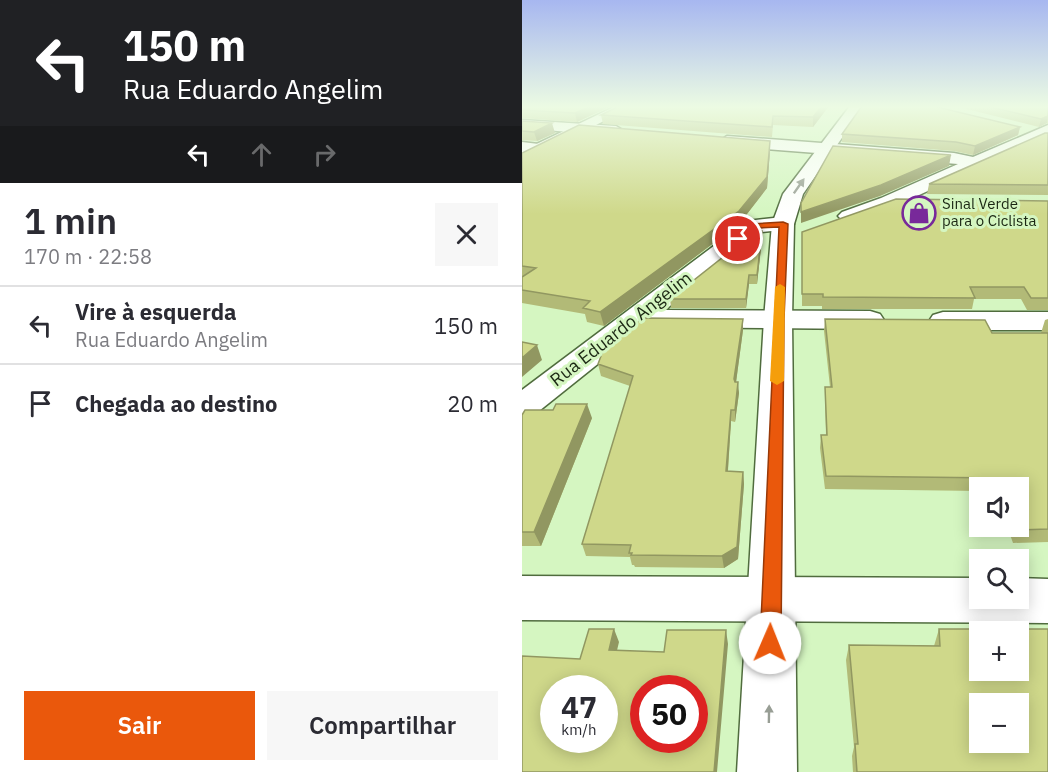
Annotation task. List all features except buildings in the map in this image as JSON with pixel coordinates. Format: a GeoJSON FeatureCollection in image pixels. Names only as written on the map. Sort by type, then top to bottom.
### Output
{"type":"FeatureCollection","features":[{"type":"Feature","properties":{"kind":"street"},"geometry":{"type":"LineString","coordinates":[[522,158],[555,142]]}},
{"type":"Feature","properties":{"kind":"street"},"geometry":{"type":"LineString","coordinates":[[744,142],[954,158],[976,163]]}},
{"type":"Feature","properties":{"kind":"street"},"geometry":{"type":"LineString","coordinates":[[767,772],[778,319],[793,194],[831,142]]}},
{"type":"Feature","properties":{"kind":"street"},"geometry":{"type":"LineString","coordinates":[[835,221],[888,202],[1024,142]]}},
{"type":"Feature","properties":{"kind":"street"},"geometry":{"type":"LineString","coordinates":[[522,147],[541,149]]}},
{"type":"Feature","properties":{"kind":"street"},"geometry":{"type":"LineString","coordinates":[[888,202],[934,203]]}},
{"type":"Feature","properties":{"kind":"street","name":"Rua Eduardo Angelim"},"geometry":{"type":"LineString","coordinates":[[522,407],[755,226],[790,232]]}},
{"type":"Feature","properties":{"kind":"street"},"geometry":{"type":"LineString","coordinates":[[635,318],[1048,321]]}},
{"type":"Feature","properties":{"kind":"street"},"geometry":{"type":"LineString","coordinates":[[522,598],[1048,601]]}},
{"type":"Feature","properties":{"kind":"slow traffic"},"geometry":{"type":"LineString","coordinates":[[777,381],[780,287]]}},
{"type":"Feature","properties":{"kind":"place","name":"Sinal Verde para o Ciclista"},"geometry":{"type":"Point","coordinates":[919,213]}},
{"type":"Feature","properties":{"kind":"route"},"geometry":{"type":"LineString","coordinates":[[738,239],[755,226],[783,224],[778,319],[770,643]]}}]}
